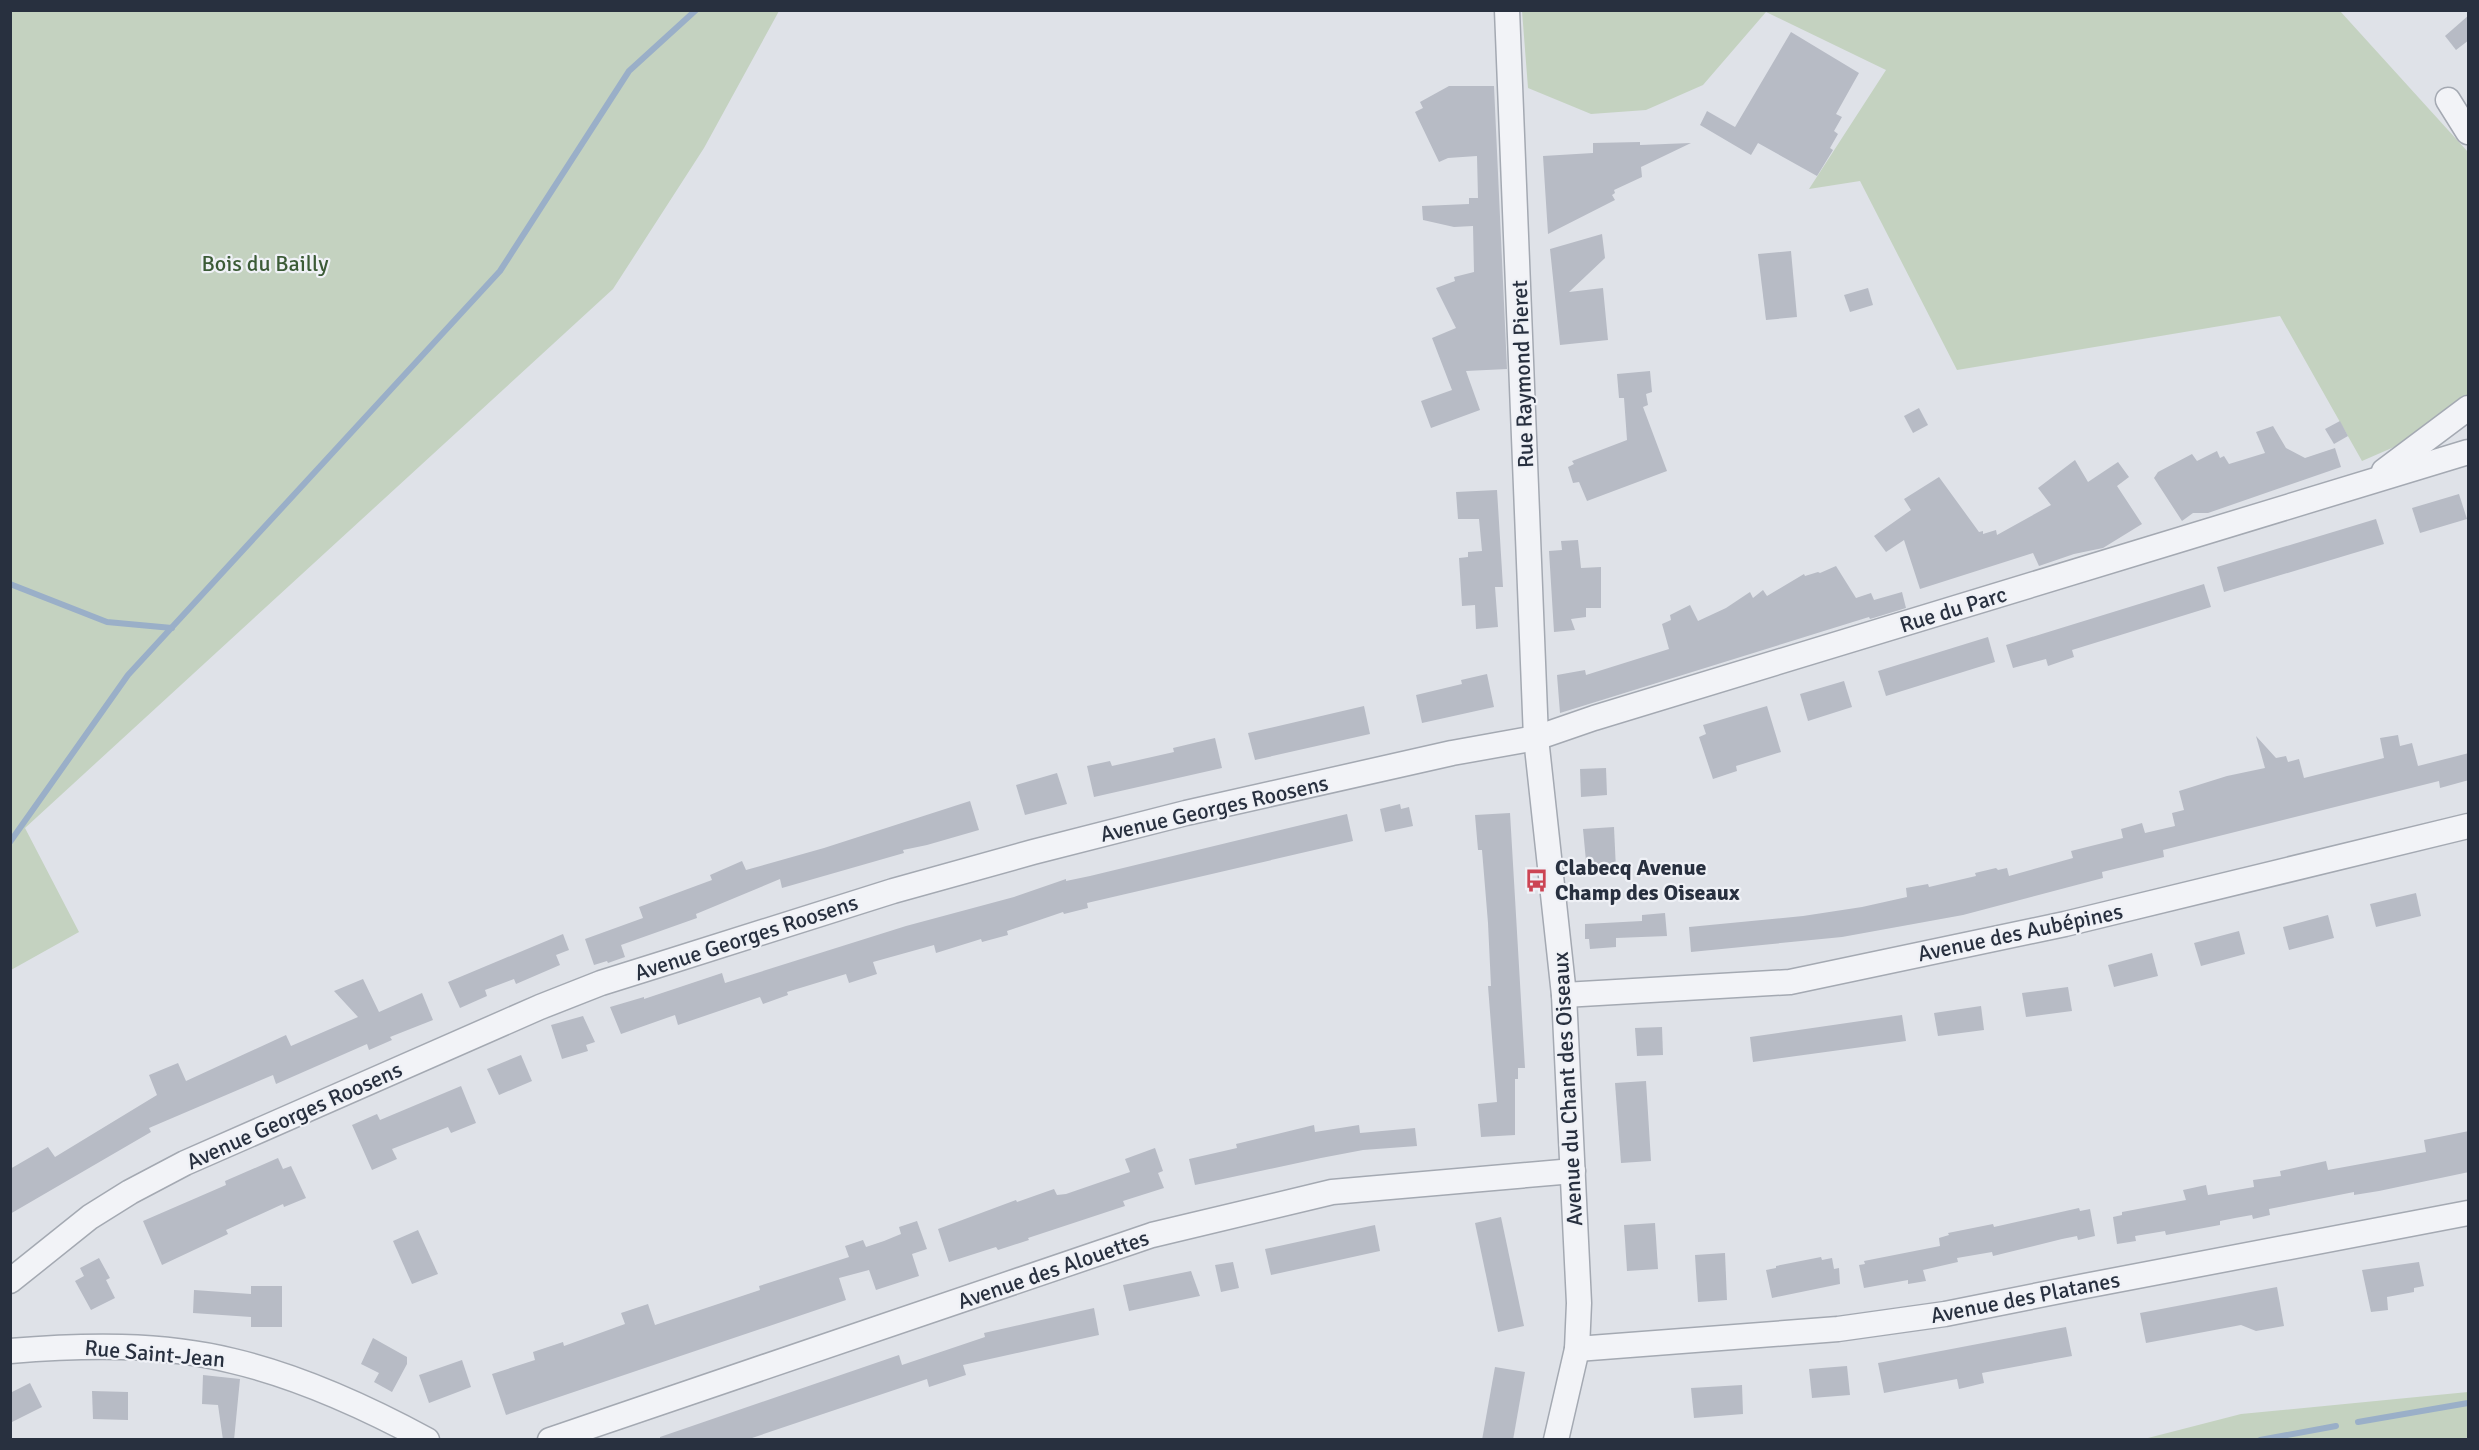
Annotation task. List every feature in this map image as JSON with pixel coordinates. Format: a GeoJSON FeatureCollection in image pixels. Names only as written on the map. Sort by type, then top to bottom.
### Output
{"type":"FeatureCollection","features":[{"type":"Feature","properties":{"kind":"street","name":"Rue Raymond Pieret"},"geometry":{"type":"LineString","coordinates":[[1506,10],[1536,738]]}},
{"type":"Feature","properties":{"kind":"street"},"geometry":{"type":"LineString","coordinates":[[2448,100],[2469,132]]}},
{"type":"Feature","properties":{"kind":"street","name":"Rue du Parc"},"geometry":{"type":"LineString","coordinates":[[2370,481],[2469,408]]}},
{"type":"Feature","properties":{"kind":"street","name":"Rue du Parc"},"geometry":{"type":"LineString","coordinates":[[1536,738],[1594,718],[2469,452]]}},
{"type":"Feature","properties":{"kind":"street","name":"Avenue du Chant des Oiseaux"},"geometry":{"type":"LineString","coordinates":[[1536,738],[1564,995],[1579,1303],[1577,1349],[1556,1440]]}},
{"type":"Feature","properties":{"kind":"street","name":"Avenue Georges Roosens"},"geometry":{"type":"LineString","coordinates":[[10,1281],[90,1217],[130,1192],[185,1163],[540,1007],[601,983],[893,891],[1033,852],[1186,813],[1428,758],[1536,738]]}},
{"type":"Feature","properties":{"kind":"street","name":"Avenue des Aubépines"},"geometry":{"type":"LineString","coordinates":[[1564,995],[1790,982],[2065,924],[2469,826]]}},
{"type":"Feature","properties":{"kind":"street","name":"Avenue des Alouettes"},"geometry":{"type":"LineString","coordinates":[[550,1440],[1152,1235],[1332,1192],[1573,1172]]}},
{"type":"Feature","properties":{"kind":"street","name":"Avenue des Platanes"},"geometry":{"type":"LineString","coordinates":[[1577,1349],[1838,1329],[1945,1314],[2469,1213]]}},
{"type":"Feature","properties":{"kind":"street","name":"Rue Saint-Jean"},"geometry":{"type":"LineString","coordinates":[[10,1351],[73,1346],[180,1352],[232,1360],[289,1377],[383,1416],[427,1440]]}},
{"type":"Feature","properties":{"kind":"green space","name":"Bois du Bailly"},"geometry":{"type":"Polygon","coordinates":[[[11,10],[779,11],[704,148],[613,289],[25,828],[79,932],[11,970],[11,10]]]}},
{"type":"Feature","properties":{"kind":"green space"},"geometry":{"type":"Polygon","coordinates":[[[1522,11],[2340,11],[2468,152],[2468,396],[2417,437],[2362,461],[2280,316],[1957,370],[1860,181],[1809,189],[1886,70],[1766,12],[1703,85],[1646,110],[1591,114],[1528,88],[1522,11]]]}},
{"type":"Feature","properties":{"kind":"green space"},"geometry":{"type":"Polygon","coordinates":[[[2468,1392],[2468,1439],[2144,1439],[2241,1414],[2468,1392]]]}},
{"type":"Feature","properties":{"kind":"building"},"geometry":{"type":"Polygon","coordinates":[[[2469,15],[2469,40],[2456,50],[2445,36],[2469,15]]]}},
{"type":"Feature","properties":{"kind":"building"},"geometry":{"type":"Polygon","coordinates":[[[1791,32],[1859,73],[1836,114],[1842,117],[1834,131],[1838,134],[1830,148],[1833,150],[1817,176],[1758,143],[1751,155],[1700,125],[1707,111],[1735,127],[1791,32]]]}},
{"type":"Feature","properties":{"kind":"building"},"geometry":{"type":"Polygon","coordinates":[[[1449,86],[1494,86],[1507,369],[1466,371],[1480,410],[1431,428],[1421,401],[1452,390],[1432,338],[1456,328],[1436,288],[1455,281],[1454,277],[1474,272],[1473,226],[1454,227],[1423,220],[1422,206],[1469,204],[1469,198],[1478,198],[1477,156],[1448,158],[1439,162],[1415,112],[1423,108],[1420,102],[1449,86]]]}},
{"type":"Feature","properties":{"kind":"building"},"geometry":{"type":"Polygon","coordinates":[[[1640,142],[1640,145],[1691,143],[1641,167],[1642,177],[1614,190],[1615,193],[1612,195],[1615,200],[1548,234],[1543,156],[1593,153],[1593,143],[1640,142]]]}},
{"type":"Feature","properties":{"kind":"building"},"geometry":{"type":"Polygon","coordinates":[[[1602,234],[1605,258],[1569,292],[1603,288],[1608,340],[1560,345],[1550,249],[1602,234]]]}},
{"type":"Feature","properties":{"kind":"building"},"geometry":{"type":"Polygon","coordinates":[[[1791,251],[1797,317],[1766,320],[1758,254],[1791,251]]]}},
{"type":"Feature","properties":{"kind":"building"},"geometry":{"type":"Polygon","coordinates":[[[1868,288],[1873,305],[1850,312],[1844,295],[1868,288]]]}},
{"type":"Feature","properties":{"kind":"building"},"geometry":{"type":"Polygon","coordinates":[[[1650,371],[1652,392],[1646,394],[1648,405],[1643,407],[1667,471],[1587,501],[1579,482],[1573,483],[1568,467],[1574,464],[1572,461],[1627,440],[1624,398],[1619,398],[1617,374],[1650,371]]]}},
{"type":"Feature","properties":{"kind":"building"},"geometry":{"type":"Polygon","coordinates":[[[1919,408],[1928,425],[1913,433],[1904,416],[1919,408]]]}},
{"type":"Feature","properties":{"kind":"building"},"geometry":{"type":"Polygon","coordinates":[[[2340,421],[2348,436],[2334,444],[2325,429],[2340,421]]]}},
{"type":"Feature","properties":{"kind":"building"},"geometry":{"type":"Polygon","coordinates":[[[2273,426],[2286,448],[2305,458],[2335,448],[2341,467],[2208,513],[2193,513],[2182,521],[2154,478],[2158,472],[2192,454],[2197,461],[2217,451],[2220,458],[2224,456],[2229,464],[2265,453],[2256,432],[2273,426]]]}},
{"type":"Feature","properties":{"kind":"building"},"geometry":{"type":"Polygon","coordinates":[[[2075,460],[2088,482],[2118,462],[2129,477],[2117,486],[2142,524],[2103,548],[2074,554],[2039,566],[2033,553],[1920,589],[1904,540],[1886,552],[1874,536],[1911,510],[1904,499],[1939,477],[1979,532],[1983,531],[1983,534],[1996,530],[1997,535],[2051,505],[2038,488],[2075,460]]]}},
{"type":"Feature","properties":{"kind":"building"},"geometry":{"type":"Polygon","coordinates":[[[1497,490],[1503,587],[1495,587],[1498,627],[1476,629],[1475,605],[1462,606],[1459,558],[1468,557],[1468,552],[1482,551],[1479,519],[1458,519],[1456,492],[1497,490]]]}},
{"type":"Feature","properties":{"kind":"building"},"geometry":{"type":"Polygon","coordinates":[[[2459,494],[2467,519],[2420,533],[2412,508],[2459,494]]]}},
{"type":"Feature","properties":{"kind":"building"},"geometry":{"type":"Polygon","coordinates":[[[2376,519],[2384,544],[2224,592],[2217,567],[2376,519]]]}},
{"type":"Feature","properties":{"kind":"building"},"geometry":{"type":"Polygon","coordinates":[[[1578,540],[1581,568],[1601,567],[1601,608],[1586,608],[1586,617],[1571,619],[1575,630],[1554,632],[1549,551],[1562,550],[1561,541],[1578,540]]]}},
{"type":"Feature","properties":{"kind":"building"},"geometry":{"type":"Polygon","coordinates":[[[1836,566],[1856,598],[1871,593],[1874,600],[1902,592],[1906,608],[1870,619],[1869,617],[1560,713],[1557,675],[1585,670],[1586,675],[1669,649],[1662,624],[1671,620],[1670,615],[1690,605],[1698,621],[1726,608],[1750,592],[1753,598],[1763,590],[1767,596],[1804,574],[1805,576],[1820,573],[1836,566]]]}},
{"type":"Feature","properties":{"kind":"building"},"geometry":{"type":"Polygon","coordinates":[[[2204,584],[2211,607],[2072,650],[2074,657],[2048,666],[2046,659],[2013,668],[2006,645],[2204,584]]]}},
{"type":"Feature","properties":{"kind":"building"},"geometry":{"type":"Polygon","coordinates":[[[1988,637],[1995,662],[1886,696],[1878,671],[1988,637]]]}},
{"type":"Feature","properties":{"kind":"building"},"geometry":{"type":"Polygon","coordinates":[[[1487,674],[1494,707],[1422,723],[1416,695],[1462,684],[1461,680],[1487,674]]]}},
{"type":"Feature","properties":{"kind":"building"},"geometry":{"type":"Polygon","coordinates":[[[1844,681],[1852,707],[1808,721],[1800,694],[1844,681]]]}},
{"type":"Feature","properties":{"kind":"building"},"geometry":{"type":"Polygon","coordinates":[[[1364,706],[1370,734],[1255,760],[1248,733],[1364,706]]]}},
{"type":"Feature","properties":{"kind":"building"},"geometry":{"type":"Polygon","coordinates":[[[1767,706],[1781,752],[1736,766],[1737,771],[1713,779],[1699,737],[1706,734],[1703,725],[1767,706]]]}},
{"type":"Feature","properties":{"kind":"building"},"geometry":{"type":"Polygon","coordinates":[[[2398,735],[2400,746],[2412,743],[2418,766],[2469,753],[2469,780],[2440,788],[2439,781],[2163,850],[2164,857],[2102,872],[2103,878],[1963,915],[1842,937],[1691,952],[1689,927],[1803,916],[1862,907],[1907,897],[1906,888],[1928,884],[1929,887],[1976,876],[1975,873],[1996,868],[1998,870],[2007,868],[2009,876],[2073,858],[2071,851],[2123,838],[2121,829],[2142,823],[2145,833],[2175,826],[2172,813],[2184,810],[2179,791],[2227,776],[2265,768],[2256,736],[2276,758],[2286,756],[2288,762],[2299,759],[2304,778],[2384,758],[2380,738],[2398,735]]]}},
{"type":"Feature","properties":{"kind":"building"},"geometry":{"type":"Polygon","coordinates":[[[1215,738],[1222,768],[1094,797],[1087,766],[1110,761],[1112,766],[1174,752],[1173,748],[1215,738]]]}},
{"type":"Feature","properties":{"kind":"building"},"geometry":{"type":"Polygon","coordinates":[[[1606,768],[1607,795],[1581,797],[1580,769],[1606,768]]]}},
{"type":"Feature","properties":{"kind":"building"},"geometry":{"type":"Polygon","coordinates":[[[1057,773],[1067,804],[1025,815],[1016,785],[1057,773]]]}},
{"type":"Feature","properties":{"kind":"building"},"geometry":{"type":"Polygon","coordinates":[[[970,801],[979,830],[903,850],[904,853],[782,888],[780,879],[696,914],[697,918],[621,945],[625,957],[594,965],[585,939],[643,918],[639,907],[712,880],[710,875],[742,861],[746,870],[824,848],[970,801]]]}},
{"type":"Feature","properties":{"kind":"building"},"geometry":{"type":"Polygon","coordinates":[[[1400,804],[1401,809],[1409,807],[1413,826],[1385,832],[1380,809],[1400,804]]]}},
{"type":"Feature","properties":{"kind":"building"},"geometry":{"type":"Polygon","coordinates":[[[1510,813],[1525,1068],[1518,1068],[1518,1079],[1515,1079],[1515,1135],[1481,1137],[1478,1104],[1497,1102],[1488,986],[1491,986],[1488,923],[1482,850],[1478,850],[1475,815],[1510,813]]]}},
{"type":"Feature","properties":{"kind":"building"},"geometry":{"type":"Polygon","coordinates":[[[1347,814],[1353,841],[1087,903],[1088,908],[1064,914],[1063,912],[1007,931],[1008,935],[982,942],[981,939],[936,953],[934,945],[873,962],[877,974],[849,983],[846,974],[787,992],[788,995],[763,1004],[760,997],[678,1025],[675,1015],[621,1034],[610,1007],[644,997],[644,999],[722,973],[725,983],[906,926],[1014,897],[1066,879],[1066,881],[1090,876],[1347,814]]]}},
{"type":"Feature","properties":{"kind":"building"},"geometry":{"type":"Polygon","coordinates":[[[1614,827],[1616,870],[1587,872],[1583,829],[1614,827]]]}},
{"type":"Feature","properties":{"kind":"building"},"geometry":{"type":"Polygon","coordinates":[[[2416,893],[2421,916],[2376,927],[2370,904],[2416,893]]]}},
{"type":"Feature","properties":{"kind":"building"},"geometry":{"type":"Polygon","coordinates":[[[1665,913],[1667,936],[1616,938],[1616,947],[1590,949],[1589,939],[1585,939],[1585,924],[1642,921],[1642,915],[1665,913]]]}},
{"type":"Feature","properties":{"kind":"building"},"geometry":{"type":"Polygon","coordinates":[[[2328,915],[2334,938],[2289,950],[2283,927],[2328,915]]]}},
{"type":"Feature","properties":{"kind":"building"},"geometry":{"type":"Polygon","coordinates":[[[2239,931],[2245,954],[2201,966],[2194,943],[2239,931]]]}},
{"type":"Feature","properties":{"kind":"building"},"geometry":{"type":"Polygon","coordinates":[[[563,934],[569,950],[556,955],[560,965],[516,984],[514,979],[485,990],[487,996],[460,1008],[448,982],[563,934]]]}},
{"type":"Feature","properties":{"kind":"building"},"geometry":{"type":"Polygon","coordinates":[[[2152,953],[2158,976],[2114,987],[2108,965],[2152,953]]]}},
{"type":"Feature","properties":{"kind":"building"},"geometry":{"type":"Polygon","coordinates":[[[363,979],[379,1012],[422,993],[433,1020],[390,1037],[392,1040],[369,1050],[367,1044],[276,1084],[273,1075],[149,1128],[151,1132],[10,1214],[10,1169],[48,1147],[55,1157],[157,1095],[149,1075],[178,1063],[186,1081],[286,1035],[291,1046],[358,1017],[334,991],[363,979]]]}},
{"type":"Feature","properties":{"kind":"building"},"geometry":{"type":"Polygon","coordinates":[[[2068,987],[2072,1011],[2026,1017],[2022,993],[2068,987]]]}},
{"type":"Feature","properties":{"kind":"building"},"geometry":{"type":"Polygon","coordinates":[[[1981,1006],[1984,1030],[1938,1036],[1934,1013],[1981,1006]]]}},
{"type":"Feature","properties":{"kind":"building"},"geometry":{"type":"Polygon","coordinates":[[[1902,1015],[1906,1041],[1753,1062],[1750,1037],[1902,1015]]]}},
{"type":"Feature","properties":{"kind":"building"},"geometry":{"type":"Polygon","coordinates":[[[583,1016],[595,1042],[586,1045],[588,1051],[562,1059],[551,1025],[583,1016]]]}},
{"type":"Feature","properties":{"kind":"building"},"geometry":{"type":"Polygon","coordinates":[[[1662,1027],[1663,1055],[1637,1056],[1635,1028],[1662,1027]]]}},
{"type":"Feature","properties":{"kind":"building"},"geometry":{"type":"Polygon","coordinates":[[[521,1055],[532,1081],[499,1095],[487,1069],[521,1055]]]}},
{"type":"Feature","properties":{"kind":"building"},"geometry":{"type":"Polygon","coordinates":[[[1646,1081],[1651,1161],[1621,1163],[1615,1083],[1646,1081]]]}},
{"type":"Feature","properties":{"kind":"building"},"geometry":{"type":"Polygon","coordinates":[[[461,1086],[476,1123],[451,1133],[448,1127],[392,1149],[397,1159],[372,1170],[352,1125],[377,1114],[380,1120],[461,1086]]]}},
{"type":"Feature","properties":{"kind":"building"},"geometry":{"type":"Polygon","coordinates":[[[1314,1125],[1315,1132],[1359,1125],[1360,1133],[1415,1128],[1417,1146],[1363,1150],[1195,1185],[1189,1159],[1237,1148],[1236,1144],[1314,1125]]]}},
{"type":"Feature","properties":{"kind":"building"},"geometry":{"type":"Polygon","coordinates":[[[2469,1131],[2469,1172],[2379,1191],[2354,1195],[2354,1192],[2269,1209],[2270,1215],[2253,1219],[2252,1215],[2220,1221],[2220,1225],[2166,1235],[2165,1231],[2135,1236],[2136,1241],[2117,1244],[2113,1217],[2122,1215],[2122,1212],[2186,1200],[2183,1190],[2206,1185],[2208,1195],[2254,1187],[2253,1180],[2281,1176],[2280,1171],[2326,1161],[2328,1170],[2426,1152],[2424,1140],[2469,1131]]]}},
{"type":"Feature","properties":{"kind":"building"},"geometry":{"type":"Polygon","coordinates":[[[1155,1148],[1163,1171],[1158,1173],[1164,1188],[1123,1201],[1125,1206],[1028,1238],[1029,1240],[998,1250],[996,1247],[949,1262],[938,1229],[1016,1200],[1017,1202],[1054,1189],[1057,1195],[1066,1194],[1130,1172],[1125,1159],[1155,1148]]]}},
{"type":"Feature","properties":{"kind":"building"},"geometry":{"type":"Polygon","coordinates":[[[278,1158],[283,1169],[291,1166],[306,1198],[284,1207],[283,1204],[226,1230],[228,1234],[162,1265],[143,1221],[226,1185],[225,1181],[278,1158]]]}},
{"type":"Feature","properties":{"kind":"building"},"geometry":{"type":"Polygon","coordinates":[[[2079,1208],[2080,1211],[2090,1209],[2095,1236],[2078,1240],[2077,1236],[1993,1256],[1992,1252],[1957,1258],[1958,1262],[1923,1270],[1926,1281],[1908,1284],[1908,1280],[1864,1288],[1859,1265],[1865,1264],[1864,1261],[1940,1246],[1939,1238],[1949,1235],[1948,1233],[1993,1224],[1994,1227],[2079,1208]]]}},
{"type":"Feature","properties":{"kind":"building"},"geometry":{"type":"Polygon","coordinates":[[[1501,1217],[1524,1326],[1498,1332],[1475,1223],[1501,1217]]]}},
{"type":"Feature","properties":{"kind":"building"},"geometry":{"type":"Polygon","coordinates":[[[917,1221],[927,1249],[912,1254],[919,1276],[876,1290],[869,1270],[839,1278],[846,1300],[506,1415],[492,1374],[535,1360],[533,1352],[563,1342],[564,1346],[625,1324],[621,1313],[648,1304],[655,1325],[760,1290],[759,1286],[849,1257],[845,1246],[863,1240],[866,1247],[884,1241],[901,1234],[899,1227],[917,1221]]]}},
{"type":"Feature","properties":{"kind":"building"},"geometry":{"type":"Polygon","coordinates":[[[1655,1223],[1658,1269],[1627,1271],[1624,1225],[1655,1223]]]}},
{"type":"Feature","properties":{"kind":"building"},"geometry":{"type":"Polygon","coordinates":[[[1375,1225],[1380,1251],[1271,1275],[1265,1249],[1375,1225]]]}},
{"type":"Feature","properties":{"kind":"building"},"geometry":{"type":"Polygon","coordinates":[[[418,1230],[438,1274],[412,1284],[393,1241],[418,1230]]]}},
{"type":"Feature","properties":{"kind":"building"},"geometry":{"type":"Polygon","coordinates":[[[1725,1253],[1727,1300],[1698,1302],[1695,1255],[1725,1253]]]}},
{"type":"Feature","properties":{"kind":"building"},"geometry":{"type":"Polygon","coordinates":[[[1821,1257],[1822,1260],[1832,1258],[1834,1269],[1839,1268],[1840,1284],[1772,1298],[1766,1270],[1821,1257]]]}},
{"type":"Feature","properties":{"kind":"building"},"geometry":{"type":"Polygon","coordinates":[[[99,1258],[110,1278],[106,1280],[115,1298],[91,1310],[75,1281],[84,1276],[80,1268],[99,1258]]]}},
{"type":"Feature","properties":{"kind":"building"},"geometry":{"type":"Polygon","coordinates":[[[1233,1262],[1239,1288],[1221,1292],[1215,1265],[1233,1262]]]}},
{"type":"Feature","properties":{"kind":"building"},"geometry":{"type":"Polygon","coordinates":[[[2419,1262],[2424,1286],[2414,1288],[2414,1292],[2387,1297],[2388,1310],[2371,1312],[2362,1270],[2419,1262]]]}},
{"type":"Feature","properties":{"kind":"building"},"geometry":{"type":"Polygon","coordinates":[[[1191,1271],[1200,1296],[1129,1311],[1123,1285],[1191,1271]]]}},
{"type":"Feature","properties":{"kind":"building"},"geometry":{"type":"Polygon","coordinates":[[[251,1286],[282,1286],[282,1327],[251,1327],[251,1317],[193,1313],[194,1290],[251,1294],[251,1286]]]}},
{"type":"Feature","properties":{"kind":"building"},"geometry":{"type":"Polygon","coordinates":[[[2277,1287],[2284,1326],[2256,1331],[2241,1325],[2146,1343],[2140,1313],[2277,1287]]]}},
{"type":"Feature","properties":{"kind":"building"},"geometry":{"type":"Polygon","coordinates":[[[1094,1308],[1099,1335],[963,1365],[966,1375],[929,1387],[927,1379],[746,1440],[660,1440],[660,1437],[899,1355],[902,1365],[985,1337],[984,1333],[1094,1308]]]}},
{"type":"Feature","properties":{"kind":"building"},"geometry":{"type":"Polygon","coordinates":[[[2066,1327],[2072,1356],[1982,1373],[1984,1383],[1959,1389],[1957,1379],[1884,1393],[1878,1363],[2066,1327]]]}},
{"type":"Feature","properties":{"kind":"building"},"geometry":{"type":"Polygon","coordinates":[[[373,1338],[407,1357],[407,1364],[392,1392],[374,1382],[379,1373],[361,1364],[373,1338]]]}},
{"type":"Feature","properties":{"kind":"building"},"geometry":{"type":"Polygon","coordinates":[[[462,1360],[471,1387],[429,1403],[419,1375],[462,1360]]]}},
{"type":"Feature","properties":{"kind":"building"},"geometry":{"type":"Polygon","coordinates":[[[1847,1366],[1850,1395],[1812,1398],[1809,1369],[1847,1366]]]}},
{"type":"Feature","properties":{"kind":"building"},"geometry":{"type":"Polygon","coordinates":[[[1495,1367],[1525,1372],[1513,1440],[1482,1440],[1495,1367]]]}},
{"type":"Feature","properties":{"kind":"building"},"geometry":{"type":"Polygon","coordinates":[[[203,1375],[240,1379],[234,1440],[223,1440],[218,1405],[202,1404],[203,1375]]]}},
{"type":"Feature","properties":{"kind":"building"},"geometry":{"type":"Polygon","coordinates":[[[30,1383],[42,1407],[10,1423],[10,1393],[30,1383]]]}},
{"type":"Feature","properties":{"kind":"building"},"geometry":{"type":"Polygon","coordinates":[[[1742,1385],[1743,1414],[1694,1418],[1691,1388],[1742,1385]]]}},
{"type":"Feature","properties":{"kind":"building"},"geometry":{"type":"Polygon","coordinates":[[[92,1391],[128,1392],[128,1420],[93,1419],[92,1391]]]}},
{"type":"Feature","properties":{"kind":"waterway"},"geometry":{"type":"LineString","coordinates":[[10,842],[128,675],[500,271],[629,71],[696,10]]}},
{"type":"Feature","properties":{"kind":"waterway"},"geometry":{"type":"LineString","coordinates":[[10,584],[107,622],[172,628]]}},
{"type":"Feature","properties":{"kind":"waterway"},"geometry":{"type":"LineString","coordinates":[[2358,1422],[2468,1403]]}},
{"type":"Feature","properties":{"kind":"waterway"},"geometry":{"type":"LineString","coordinates":[[2260,1440],[2336,1426]]}},
{"type":"Feature","properties":{"kind":"place","name":"Clabecq Avenue Champ des Oiseaux"},"geometry":{"type":"Point","coordinates":[1537,880]}}]}
